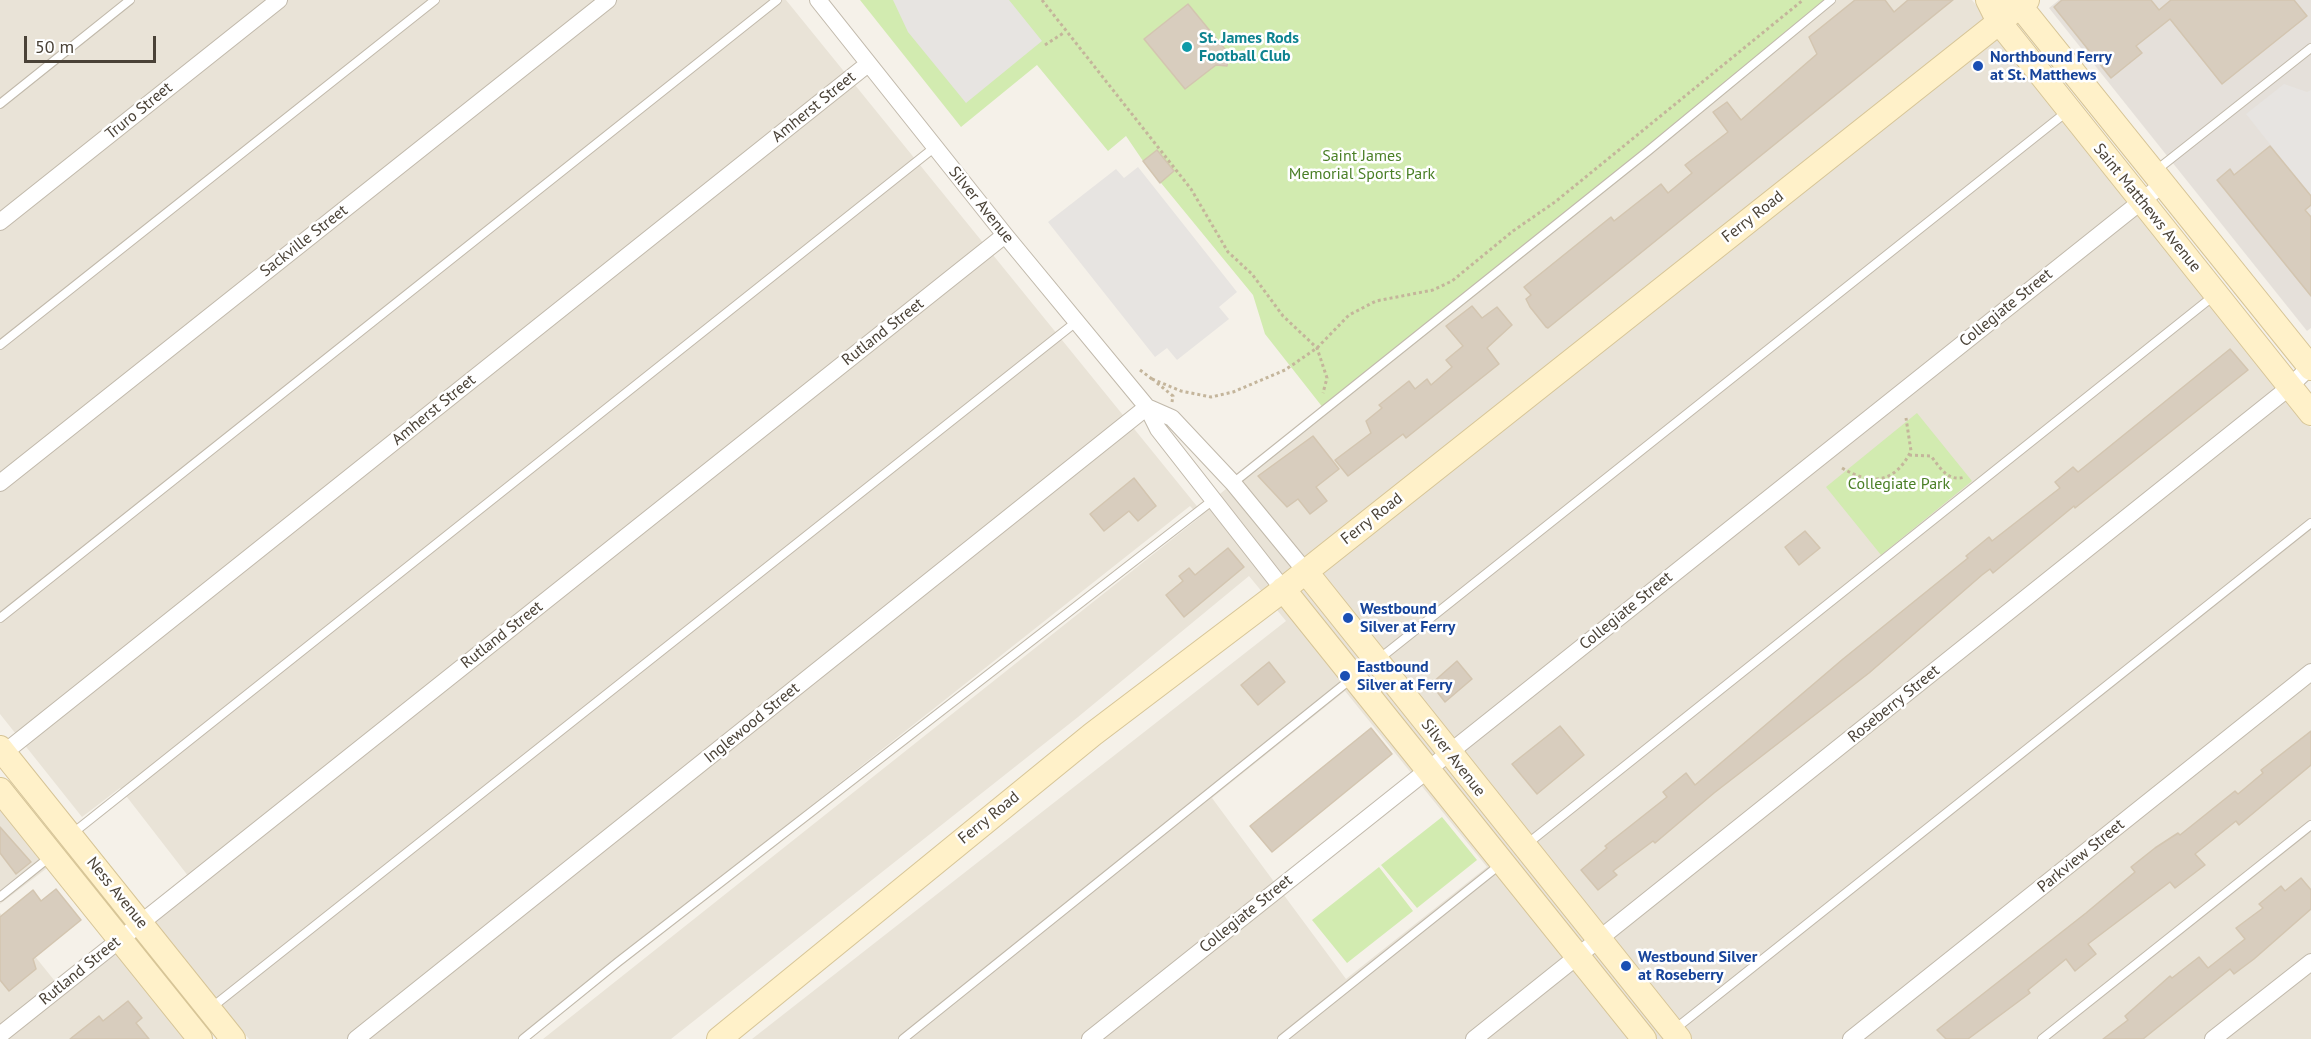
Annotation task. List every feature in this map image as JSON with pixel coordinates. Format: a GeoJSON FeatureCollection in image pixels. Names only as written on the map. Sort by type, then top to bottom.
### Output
{"type":"FeatureCollection","features":[{"type":"Feature","properties":{"kind":"main road","name":"Saint Matthews Avenue"},"geometry":{"type":"LineString","coordinates":[[1988,0],[2012,7],[2158,178],[2311,367]]}},
{"type":"Feature","properties":{"kind":"main road","name":"Saint Matthews Avenue"},"geometry":{"type":"LineString","coordinates":[[2012,7],[2069,110],[2311,412]]}},
{"type":"Feature","properties":{"kind":"main road","name":"Ferry Road"},"geometry":{"type":"LineString","coordinates":[[718,1039],[1092,734],[1306,572],[2012,7]]}},
{"type":"Feature","properties":{"kind":"main road","name":"Silver Avenue"},"geometry":{"type":"LineString","coordinates":[[1306,572],[1676,1035]]}},
{"type":"Feature","properties":{"kind":"main road","name":"Silver Avenue"},"geometry":{"type":"LineString","coordinates":[[1283,589],[1644,1039]]}},
{"type":"Feature","properties":{"kind":"main road","name":"Ness Avenue"},"geometry":{"type":"LineString","coordinates":[[1,752],[234,1039]]}},
{"type":"Feature","properties":{"kind":"main road","name":"Ness Avenue"},"geometry":{"type":"LineString","coordinates":[[0,790],[120,939],[192,1034]]}},
{"type":"Feature","properties":{"kind":"street","name":"Truro Street"},"geometry":{"type":"LineString","coordinates":[[0,222],[279,0]]}},
{"type":"Feature","properties":{"kind":"street","name":"Sackville Street"},"geometry":{"type":"LineString","coordinates":[[0,483],[608,0]]}},
{"type":"Feature","properties":{"kind":"street","name":"Silver Avenue"},"geometry":{"type":"LineString","coordinates":[[818,0],[1005,235],[1147,407],[1158,429],[1283,589]]}},
{"type":"Feature","properties":{"kind":"street","name":"Amherst Street"},"geometry":{"type":"LineString","coordinates":[[1,752],[868,64]]}},
{"type":"Feature","properties":{"kind":"street","name":"Collegiate Street"},"geometry":{"type":"LineString","coordinates":[[1090,1039],[2141,200],[2158,178]]}},
{"type":"Feature","properties":{"kind":"street","name":"Rutland Street"},"geometry":{"type":"LineString","coordinates":[[0,1035],[1005,235]]}},
{"type":"Feature","properties":{"kind":"street","name":"Roseberry Street"},"geometry":{"type":"LineString","coordinates":[[1474,1039],[2290,387],[2311,367]]}},
{"type":"Feature","properties":{"kind":"street","name":"Silver Avenue"},"geometry":{"type":"LineString","coordinates":[[1147,407],[1172,418],[1233,483],[1306,572]]}},
{"type":"Feature","properties":{"kind":"street","name":"Inglewood Street"},"geometry":{"type":"LineString","coordinates":[[356,1039],[1147,407]]}},
{"type":"Feature","properties":{"kind":"street","name":"Parkview Street"},"geometry":{"type":"LineString","coordinates":[[1851,1039],[2311,672]]}},
{"type":"Feature","properties":{"kind":"street"},"geometry":{"type":"LineString","coordinates":[[2213,1039],[2311,962]]}},
{"type":"Feature","properties":{"kind":"lane"},"geometry":{"type":"LineString","coordinates":[[0,104],[130,0]]}},
{"type":"Feature","properties":{"kind":"lane"},"geometry":{"type":"LineString","coordinates":[[0,345],[435,0]]}},
{"type":"Feature","properties":{"kind":"lane"},"geometry":{"type":"LineString","coordinates":[[0,618],[777,0]]}},
{"type":"Feature","properties":{"kind":"lane"},"geometry":{"type":"LineString","coordinates":[[1233,483],[1648,151],[1831,0]]}},
{"type":"Feature","properties":{"kind":"lane"},"geometry":{"type":"LineString","coordinates":[[2158,178],[2311,48]]}},
{"type":"Feature","properties":{"kind":"lane"},"geometry":{"type":"LineString","coordinates":[[1377,662],[2069,110]]}},
{"type":"Feature","properties":{"kind":"lane"},"geometry":{"type":"LineString","coordinates":[[70,836],[935,147]]}},
{"type":"Feature","properties":{"kind":"lane"},"geometry":{"type":"LineString","coordinates":[[1523,846],[2216,294]]}},
{"type":"Feature","properties":{"kind":"lane"},"geometry":{"type":"LineString","coordinates":[[210,1009],[1076,322]]}},
{"type":"Feature","properties":{"kind":"lane"},"geometry":{"type":"LineString","coordinates":[[523,1039],[618,962],[1213,500]]}},
{"type":"Feature","properties":{"kind":"lane"},"geometry":{"type":"LineString","coordinates":[[1676,1035],[2311,523]]}},
{"type":"Feature","properties":{"kind":"lane"},"geometry":{"type":"LineString","coordinates":[[903,1039],[1354,677]]}},
{"type":"Feature","properties":{"kind":"lane"},"geometry":{"type":"LineString","coordinates":[[2042,1039],[2311,825]]}},
{"type":"Feature","properties":{"kind":"lane"},"geometry":{"type":"LineString","coordinates":[[0,897],[52,855]]}},
{"type":"Feature","properties":{"kind":"lane"},"geometry":{"type":"LineString","coordinates":[[1282,1039],[1503,863]]}},
{"type":"Feature","properties":{"kind":"path"},"geometry":{"type":"LineString","coordinates":[[1042,0],[1191,189],[1228,252],[1251,274],[1283,316],[1317,348],[1326,378],[1315,416]]}},
{"type":"Feature","properties":{"kind":"path"},"geometry":{"type":"LineString","coordinates":[[1152,379],[1200,396],[1222,395],[1285,370],[1317,348],[1349,315],[1363,306],[1376,301],[1433,290],[1461,274],[1513,231],[1555,202],[1797,2],[1803,0]]}},
{"type":"Feature","properties":{"kind":"path"},"geometry":{"type":"LineString","coordinates":[[1044,45],[1065,32]]}},
{"type":"Feature","properties":{"kind":"path"},"geometry":{"type":"LineString","coordinates":[[1842,468],[1866,480],[1881,479],[1893,474],[1909,455],[1910,435],[1906,418]]}},
{"type":"Feature","properties":{"kind":"path"},"geometry":{"type":"LineString","coordinates":[[1909,455],[1931,456],[1947,476],[1958,479],[1964,477],[1978,484]]}},
{"type":"Feature","properties":{"kind":"shaded area"},"geometry":{"type":"Polygon","coordinates":[[[0,0],[786,0],[1200,510],[1831,0],[1972,0],[2311,428],[2311,1039],[752,1039],[1286,621],[1249,576],[1078,717],[671,1039],[543,1039],[1200,517],[1190,506],[803,812],[523,1039],[249,1039],[149,916],[192,881],[120,788],[82,817],[0,714],[0,0]],[[1345,691],[1212,798],[1346,979],[1487,867],[1345,691]]]}},
{"type":"Feature","properties":{"kind":"shaded area"},"geometry":{"type":"Polygon","coordinates":[[[893,0],[1009,0],[1042,41],[966,103],[908,32],[893,0]]]}},
{"type":"Feature","properties":{"kind":"shaded area"},"geometry":{"type":"Polygon","coordinates":[[[2059,0],[2311,0],[2311,328],[2307,331],[2049,8],[2059,0]]]}},
{"type":"Feature","properties":{"kind":"shaded area"},"geometry":{"type":"Polygon","coordinates":[[[2284,84],[2307,92],[2311,90],[2311,196],[2246,114],[2284,84]]]}},
{"type":"Feature","properties":{"kind":"shaded area"},"geometry":{"type":"Polygon","coordinates":[[[1138,167],[1237,292],[1219,307],[1229,319],[1177,360],[1167,348],[1155,357],[1048,222],[1116,169],[1124,178],[1138,167]]]}},
{"type":"Feature","properties":{"kind":"shaded area"},"geometry":{"type":"Polygon","coordinates":[[[0,792],[55,862],[0,904],[0,792]]]}},
{"type":"Feature","properties":{"kind":"shaded area"},"geometry":{"type":"Polygon","coordinates":[[[0,913],[58,985],[116,939],[198,1039],[0,1039],[0,913]]]}},
{"type":"Feature","properties":{"kind":"green space","name":"Saint James Memorial Sports Park"},"geometry":{"type":"Polygon","coordinates":[[[860,0],[1825,0],[1825,5],[1324,409],[1265,334],[1253,295],[1143,161],[1126,136],[1108,151],[1037,65],[961,127],[860,0]]]}},
{"type":"Feature","properties":{"kind":"green space","name":"Collegiate Park"},"geometry":{"type":"Polygon","coordinates":[[[1917,413],[1972,481],[1881,555],[1826,487],[1917,413]]]}},
{"type":"Feature","properties":{"kind":"green space"},"geometry":{"type":"Polygon","coordinates":[[[1442,817],[1477,860],[1417,908],[1381,865],[1442,817]]]}},
{"type":"Feature","properties":{"kind":"green space"},"geometry":{"type":"Polygon","coordinates":[[[1379,867],[1413,911],[1347,963],[1312,920],[1379,867]]]}},
{"type":"Feature","properties":{"kind":"building"},"geometry":{"type":"Polygon","coordinates":[[[1855,0],[1885,0],[1894,12],[1908,0],[1953,0],[1548,328],[1546,327],[1530,307],[1526,299],[1531,295],[1524,287],[1611,217],[1614,221],[1661,184],[1668,193],[1692,173],[1685,165],[1728,132],[1713,112],[1727,102],[1741,120],[1817,54],[1809,37],[1855,0]]]}},
{"type":"Feature","properties":{"kind":"building"},"geometry":{"type":"Polygon","coordinates":[[[2062,0],[2151,0],[2159,10],[2171,0],[2294,0],[2307,16],[2222,84],[2170,19],[2136,46],[2142,53],[2111,78],[2054,7],[2062,0]]]}},
{"type":"Feature","properties":{"kind":"building","name":"St. James Rods Football Club"},"geometry":{"type":"Polygon","coordinates":[[[1188,4],[1229,54],[1227,66],[1216,65],[1185,89],[1144,39],[1188,4]]]}},
{"type":"Feature","properties":{"kind":"building"},"geometry":{"type":"Polygon","coordinates":[[[2270,146],[2311,196],[2311,205],[2305,210],[2311,217],[2311,296],[2217,180],[2230,169],[2234,175],[2270,146]]]}},
{"type":"Feature","properties":{"kind":"building"},"geometry":{"type":"Polygon","coordinates":[[[1157,150],[1174,171],[1160,183],[1143,161],[1157,150]]]}},
{"type":"Feature","properties":{"kind":"building"},"geometry":{"type":"Polygon","coordinates":[[[1472,306],[1482,318],[1497,307],[1512,325],[1487,348],[1499,364],[1406,438],[1403,434],[1348,476],[1335,460],[1371,433],[1366,421],[1382,408],[1379,405],[1409,381],[1415,389],[1427,379],[1431,385],[1452,367],[1446,360],[1463,346],[1446,326],[1472,306]]]}},
{"type":"Feature","properties":{"kind":"building"},"geometry":{"type":"Polygon","coordinates":[[[2230,349],[2248,370],[2075,508],[2074,506],[1993,573],[1990,569],[1982,575],[1869,673],[1714,793],[1655,843],[1653,841],[1613,871],[1617,875],[1598,890],[1581,870],[1607,848],[1605,846],[1667,797],[1663,792],[1686,773],[1695,785],[1843,659],[1968,558],[1966,556],[1989,537],[1992,541],[2060,488],[2055,482],[2073,467],[2078,472],[2230,349]]]}},
{"type":"Feature","properties":{"kind":"building"},"geometry":{"type":"Polygon","coordinates":[[[1313,436],[1339,469],[1316,487],[1327,501],[1310,514],[1298,499],[1287,507],[1258,476],[1313,436]]]}},
{"type":"Feature","properties":{"kind":"building"},"geometry":{"type":"Polygon","coordinates":[[[1134,478],[1156,506],[1138,521],[1129,511],[1104,531],[1090,514],[1134,478]]]}},
{"type":"Feature","properties":{"kind":"building"},"geometry":{"type":"Polygon","coordinates":[[[1805,531],[1820,548],[1799,565],[1785,547],[1805,531]]]}},
{"type":"Feature","properties":{"kind":"building"},"geometry":{"type":"Polygon","coordinates":[[[1228,548],[1244,567],[1184,617],[1166,595],[1183,581],[1179,576],[1189,568],[1195,575],[1228,548]]]}},
{"type":"Feature","properties":{"kind":"building"},"geometry":{"type":"Polygon","coordinates":[[[1457,661],[1472,679],[1445,702],[1431,684],[1457,661]]]}},
{"type":"Feature","properties":{"kind":"building"},"geometry":{"type":"Polygon","coordinates":[[[1269,662],[1285,682],[1258,705],[1241,685],[1269,662]]]}},
{"type":"Feature","properties":{"kind":"building"},"geometry":{"type":"Polygon","coordinates":[[[1560,726],[1584,755],[1537,794],[1512,764],[1560,726]]]}},
{"type":"Feature","properties":{"kind":"building"},"geometry":{"type":"Polygon","coordinates":[[[1371,728],[1392,754],[1272,852],[1250,826],[1371,728]]]}},
{"type":"Feature","properties":{"kind":"building"},"geometry":{"type":"Polygon","coordinates":[[[2311,731],[2311,765],[2239,825],[2236,821],[2195,854],[2205,865],[2175,888],[2170,882],[2088,944],[2096,954],[2075,971],[2066,959],[2028,990],[2030,993],[1968,1039],[1946,1039],[1937,1030],[2135,872],[2131,867],[2155,848],[2178,833],[2180,835],[2235,791],[2238,794],[2263,773],[2261,770],[2311,731]]]}},
{"type":"Feature","properties":{"kind":"building"},"geometry":{"type":"Polygon","coordinates":[[[0,827],[31,862],[16,874],[0,853],[0,827]]]}},
{"type":"Feature","properties":{"kind":"building"},"geometry":{"type":"Polygon","coordinates":[[[2301,878],[2311,890],[2311,909],[2254,959],[2234,974],[2230,969],[2143,1039],[2103,1039],[2128,1020],[2125,1016],[2170,976],[2172,978],[2199,957],[2208,968],[2245,939],[2236,928],[2263,908],[2259,904],[2281,886],[2285,891],[2301,878]]]}},
{"type":"Feature","properties":{"kind":"building"},"geometry":{"type":"Polygon","coordinates":[[[56,889],[81,920],[33,959],[36,969],[9,991],[0,980],[0,917],[33,890],[41,901],[56,889]]]}},
{"type":"Feature","properties":{"kind":"building"},"geometry":{"type":"Polygon","coordinates":[[[128,1001],[142,1018],[136,1023],[149,1039],[70,1039],[99,1016],[103,1021],[128,1001]]]}},
{"type":"Feature","properties":{"kind":"place","name":"St. James Rods Football Club"},"geometry":{"type":"Point","coordinates":[1187,47]}},
{"type":"Feature","properties":{"kind":"place","name":"Northbound Ferry at St. Matthews"},"geometry":{"type":"Point","coordinates":[1978,66]}},
{"type":"Feature","properties":{"kind":"place","name":"Westbound Silver at Ferry"},"geometry":{"type":"Point","coordinates":[1348,618]}},
{"type":"Feature","properties":{"kind":"place","name":"Eastbound Silver at Ferry"},"geometry":{"type":"Point","coordinates":[1345,676]}},
{"type":"Feature","properties":{"kind":"place","name":"Westbound Silver at Roseberry"},"geometry":{"type":"Point","coordinates":[1626,966]}}]}
